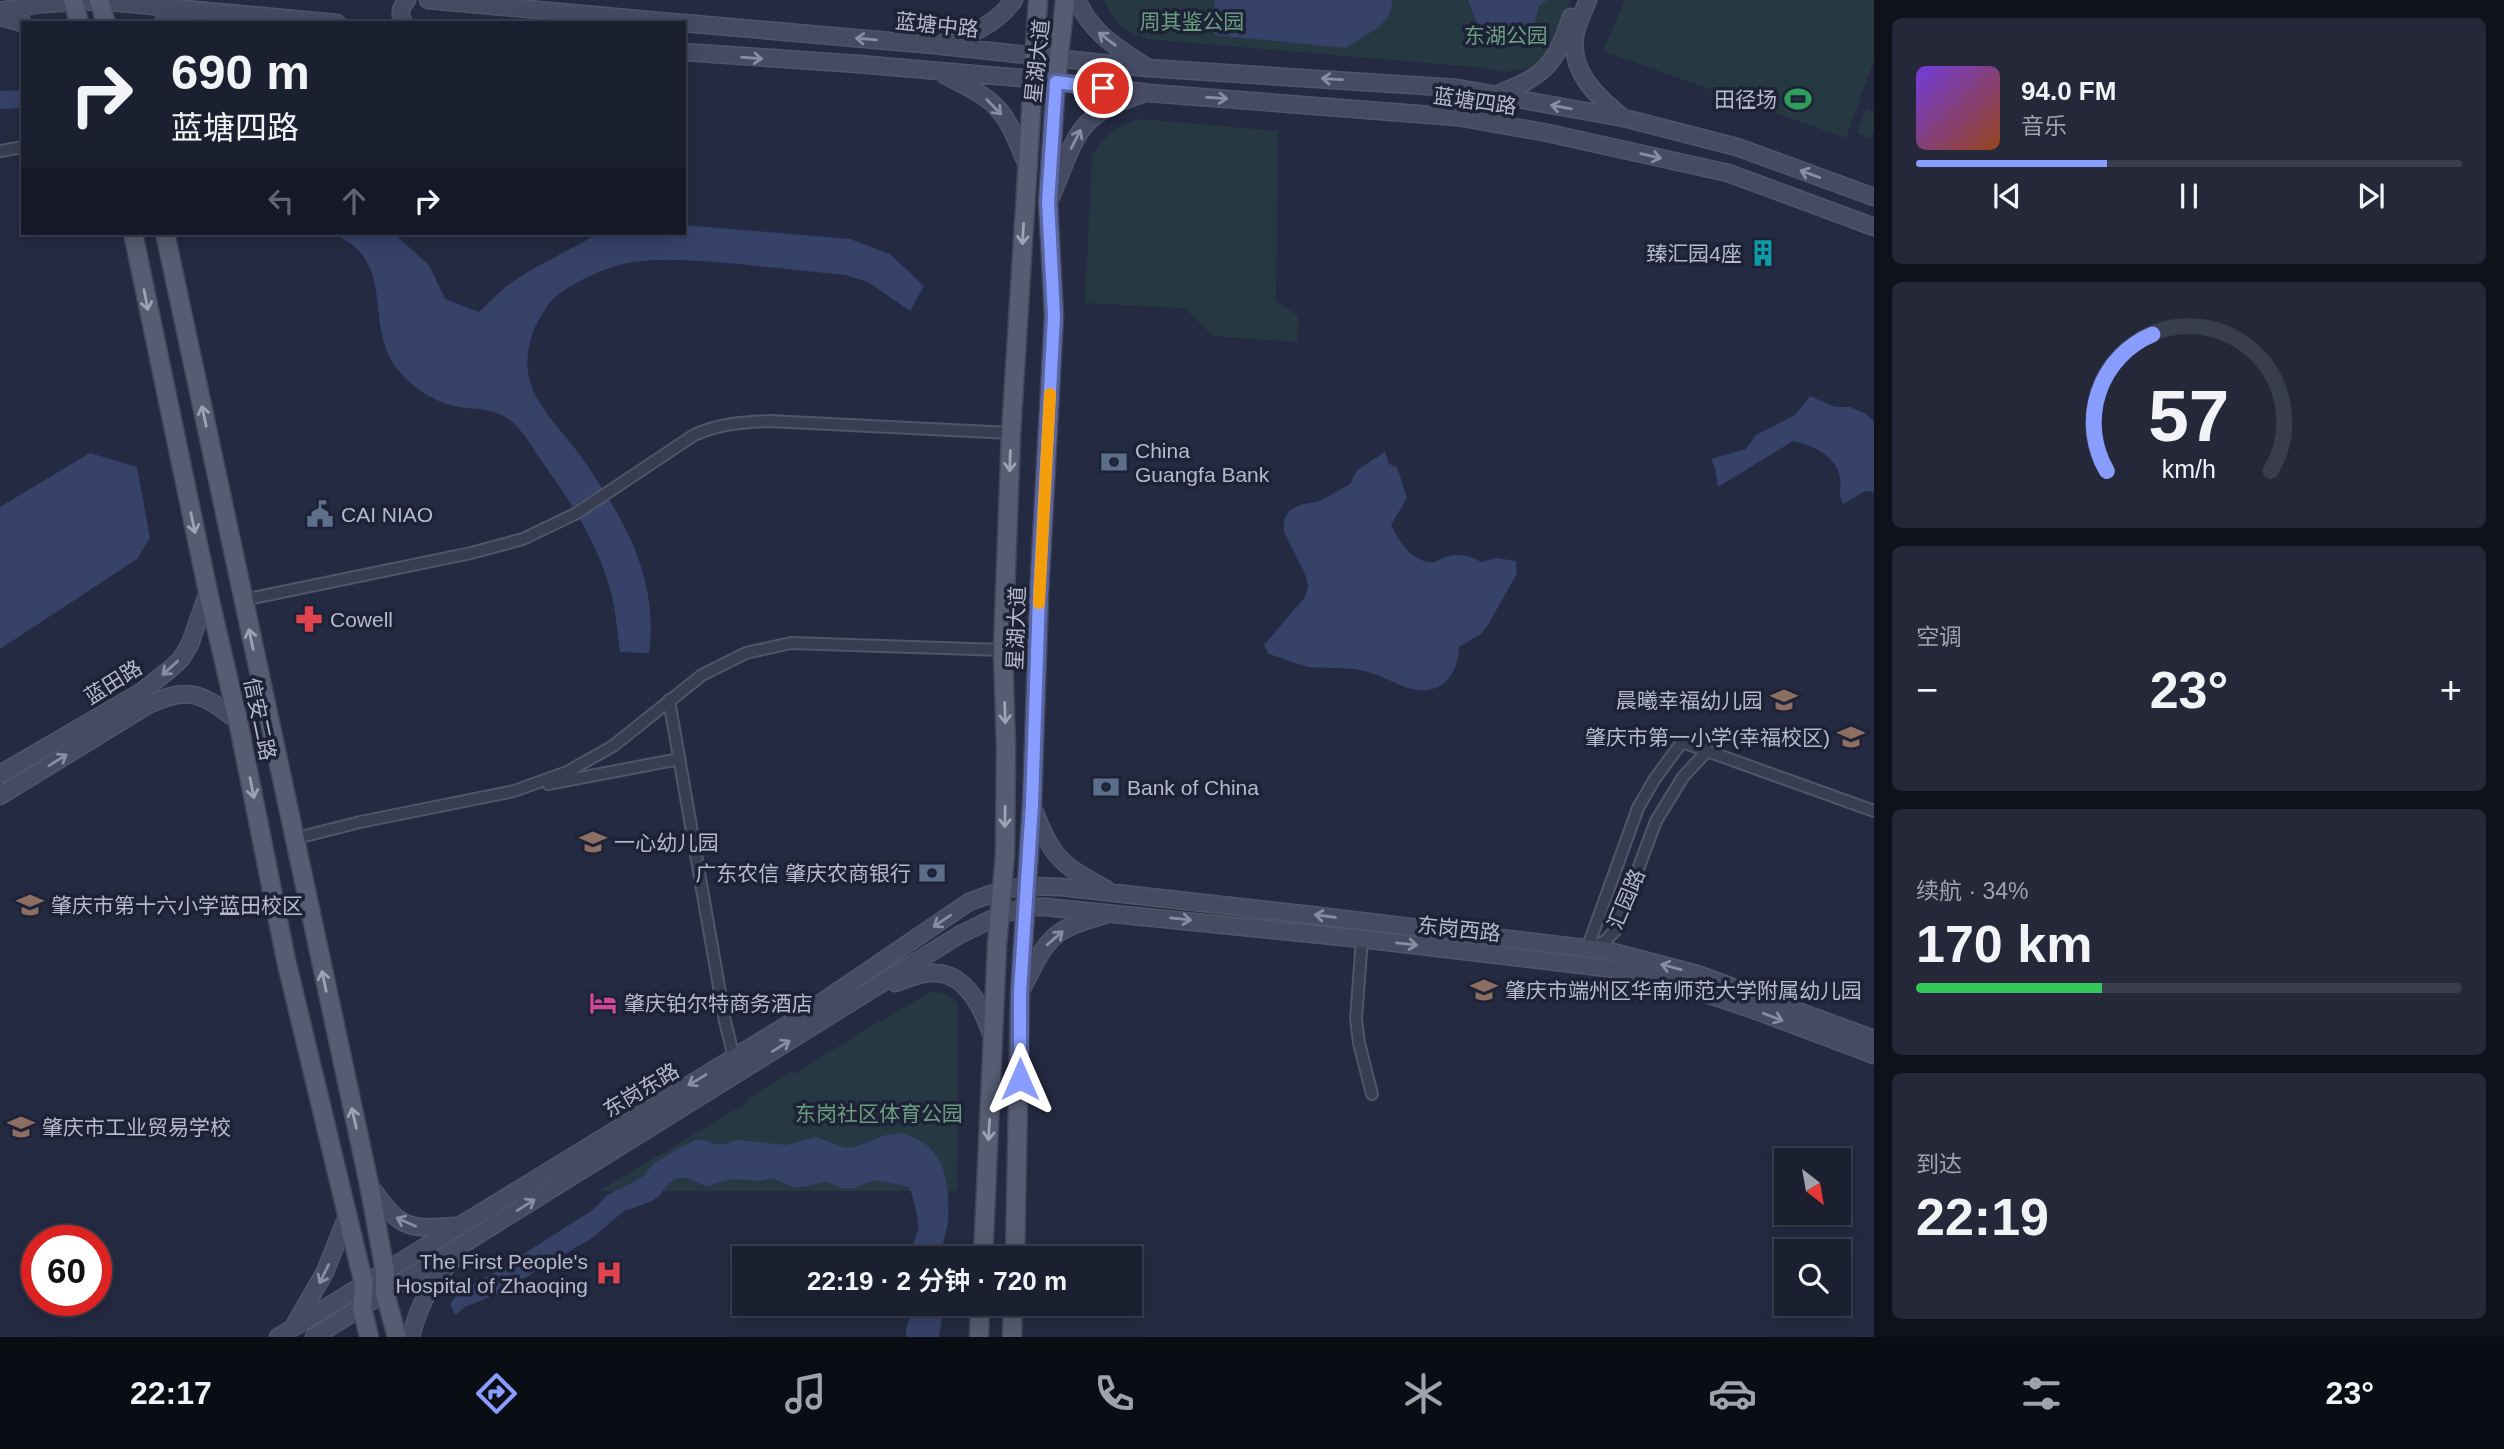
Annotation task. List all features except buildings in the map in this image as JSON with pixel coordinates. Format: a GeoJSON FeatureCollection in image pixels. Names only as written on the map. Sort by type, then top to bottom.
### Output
{"type":"FeatureCollection","features":[{"type":"Feature","properties":{"kind":"main road"},"geometry":{"type":"LineString","coordinates":[[99,0],[105,21]]}},
{"type":"Feature","properties":{"kind":"main road"},"geometry":{"type":"LineString","coordinates":[[0,11],[34,5],[99,0],[314,21]]}},
{"type":"Feature","properties":{"kind":"main road"},"geometry":{"type":"LineString","coordinates":[[403,21],[401,8],[407,0]]}},
{"type":"Feature","properties":{"kind":"main road","name":"蓝塘中路"},"geometry":{"type":"LineString","coordinates":[[428,0],[661,21]]}},
{"type":"Feature","properties":{"kind":"main road"},"geometry":{"type":"LineString","coordinates":[[934,46],[978,32],[1000,16],[1014,0]]}},
{"type":"Feature","properties":{"kind":"main road","name":"星湖大道"},"geometry":{"type":"LineString","coordinates":[[983,1246],[1002,890],[1006,749],[1003,650],[1011,433],[1038,0]]}},
{"type":"Feature","properties":{"kind":"main road","name":"星湖大道"},"geometry":{"type":"LineString","coordinates":[[1015,1246],[1020,992],[1032,804],[1039,595],[1054,316],[1048,202],[1065,0]]}},
{"type":"Feature","properties":{"kind":"main road"},"geometry":{"type":"LineString","coordinates":[[1077,0],[1092,26],[1103,37],[1148,68]]}},
{"type":"Feature","properties":{"kind":"main road"},"geometry":{"type":"LineString","coordinates":[[1498,94],[1528,82],[1547,68],[1560,48],[1577,0]]}},
{"type":"Feature","properties":{"kind":"main road"},"geometry":{"type":"LineString","coordinates":[[1588,0],[1576,33],[1576,53],[1581,74],[1595,95],[1624,118]]}},
{"type":"Feature","properties":{"kind":"main road"},"geometry":{"type":"LineString","coordinates":[[73,1],[78,21]]}},
{"type":"Feature","properties":{"kind":"main road"},"geometry":{"type":"LineString","coordinates":[[168,21],[196,11]]}},
{"type":"Feature","properties":{"kind":"main road"},"geometry":{"type":"LineString","coordinates":[[0,17],[21,22]]}},
{"type":"Feature","properties":{"kind":"main road","name":"蓝塘中路"},"geometry":{"type":"LineString","coordinates":[[686,23],[1059,59]]}},
{"type":"Feature","properties":{"kind":"main road"},"geometry":{"type":"LineString","coordinates":[[781,61],[786,52],[783,32]]}},
{"type":"Feature","properties":{"kind":"main road"},"geometry":{"type":"LineString","coordinates":[[686,52],[1056,82]]}},
{"type":"Feature","properties":{"kind":"main road","name":"蓝塘四路"},"geometry":{"type":"LineString","coordinates":[[1059,59],[1148,68],[1457,88],[1498,94],[1624,118],[1737,147],[1874,197]]}},
{"type":"Feature","properties":{"kind":"main road"},"geometry":{"type":"LineString","coordinates":[[938,71],[980,94],[999,110],[1027,165]]}},
{"type":"Feature","properties":{"kind":"main road","name":"蓝塘四路"},"geometry":{"type":"LineString","coordinates":[[1056,82],[1149,93],[1457,117],[1564,136],[1728,173],[1874,227]]}},
{"type":"Feature","properties":{"kind":"main road"},"geometry":{"type":"LineString","coordinates":[[1379,111],[1365,103],[1363,90],[1380,82]]}},
{"type":"Feature","properties":{"kind":"main road"},"geometry":{"type":"LineString","coordinates":[[1048,202],[1083,127],[1105,109],[1149,93]]}},
{"type":"Feature","properties":{"kind":"main road"},"geometry":{"type":"LineString","coordinates":[[1728,173],[1737,147]]}},
{"type":"Feature","properties":{"kind":"main road","name":"信安二路"},"geometry":{"type":"LineString","coordinates":[[134,235],[208,592],[239,721],[286,960],[364,1284],[362,1307],[369,1337]]}},
{"type":"Feature","properties":{"kind":"main road","name":"信安二路"},"geometry":{"type":"LineString","coordinates":[[165,235],[369,1184],[386,1271],[386,1293],[397,1337]]}},
{"type":"Feature","properties":{"kind":"main road","name":"蓝田路"},"geometry":{"type":"LineString","coordinates":[[0,774],[141,692],[164,674],[181,659],[190,645],[208,592]]}},
{"type":"Feature","properties":{"kind":"main road","name":"蓝田路"},"geometry":{"type":"LineString","coordinates":[[0,796],[148,705],[168,696],[192,694],[216,704],[239,721]]}},
{"type":"Feature","properties":{"kind":"main road"},"geometry":{"type":"LineString","coordinates":[[1006,749],[1022,755],[1034,751]]}},
{"type":"Feature","properties":{"kind":"main road"},"geometry":{"type":"LineString","coordinates":[[1032,804],[1045,839],[1056,856],[1075,873],[1115,894]]}},
{"type":"Feature","properties":{"kind":"main road","name":"东岗西路"},"geometry":{"type":"LineString","coordinates":[[1027,886],[1311,915],[1609,951],[1696,974],[1874,1039]]}},
{"type":"Feature","properties":{"kind":"main road","name":"东岗东路"},"geometry":{"type":"LineString","coordinates":[[314,1337],[468,1242],[736,1065],[797,1019],[969,902],[1002,890],[1027,886]]}},
{"type":"Feature","properties":{"kind":"main road"},"geometry":{"type":"LineString","coordinates":[[1144,915],[1146,898]]}},
{"type":"Feature","properties":{"kind":"main road","name":"东岗西路"},"geometry":{"type":"LineString","coordinates":[[1026,907],[1113,912],[1362,939],[1565,962],[1648,976],[1734,1002],[1874,1055]]}},
{"type":"Feature","properties":{"kind":"main road","name":"东岗东路"},"geometry":{"type":"LineString","coordinates":[[285,1333],[458,1226],[736,1065],[863,995],[959,935],[1000,915],[1026,907]]}},
{"type":"Feature","properties":{"kind":"main road"},"geometry":{"type":"LineString","coordinates":[[1020,992],[1046,944],[1054,937],[1073,926],[1113,912]]}},
{"type":"Feature","properties":{"kind":"main road"},"geometry":{"type":"LineString","coordinates":[[863,995],[918,975],[942,974],[958,981],[972,995],[984,1013],[993,1037]]}},
{"type":"Feature","properties":{"kind":"main road"},"geometry":{"type":"LineString","coordinates":[[309,1054],[338,1048]]}},
{"type":"Feature","properties":{"kind":"main road"},"geometry":{"type":"LineString","coordinates":[[369,1184],[390,1213],[404,1224],[426,1228],[458,1226]]}},
{"type":"Feature","properties":{"kind":"main road"},"geometry":{"type":"LineString","coordinates":[[285,1333],[316,1291],[348,1214]]}},
{"type":"Feature","properties":{"kind":"main road"},"geometry":{"type":"LineString","coordinates":[[411,1337],[418,1308],[426,1293],[468,1242]]}},
{"type":"Feature","properties":{"kind":"main road"},"geometry":{"type":"LineString","coordinates":[[421,1249],[429,1266]]}},
{"type":"Feature","properties":{"kind":"main road"},"geometry":{"type":"LineString","coordinates":[[320,1311],[329,1328]]}},
{"type":"Feature","properties":{"kind":"main road"},"geometry":{"type":"LineString","coordinates":[[979,1337],[980,1316]]}},
{"type":"Feature","properties":{"kind":"main road"},"geometry":{"type":"LineString","coordinates":[[1012,1337],[1013,1316]]}},
{"type":"Feature","properties":{"kind":"street"},"geometry":{"type":"LineString","coordinates":[[0,151],[21,147]]}},
{"type":"Feature","properties":{"kind":"street"},"geometry":{"type":"LineString","coordinates":[[243,600],[496,547],[544,530],[576,513],[694,435],[715,426],[735,422],[782,422],[1011,433]]}},
{"type":"Feature","properties":{"kind":"street"},"geometry":{"type":"LineString","coordinates":[[514,790],[567,772],[613,746],[702,675],[746,653],[791,643],[1003,650]]}},
{"type":"Feature","properties":{"kind":"street"},"geometry":{"type":"LineString","coordinates":[[669,700],[736,1065]]}},
{"type":"Feature","properties":{"kind":"street","name":"汇园路"},"geometry":{"type":"LineString","coordinates":[[1682,741],[1707,751],[1683,777],[1656,821],[1615,931],[1605,942],[1587,949],[1639,808],[1654,780],[1682,741]]}},
{"type":"Feature","properties":{"kind":"street"},"geometry":{"type":"LineString","coordinates":[[1707,751],[1874,811]]}},
{"type":"Feature","properties":{"kind":"street"},"geometry":{"type":"LineString","coordinates":[[293,839],[514,790],[679,759]]}},
{"type":"Feature","properties":{"kind":"street"},"geometry":{"type":"LineString","coordinates":[[1362,939],[1356,1019],[1372,1094]]}},
{"type":"Feature","properties":{"kind":"green space","name":"东湖公园"},"geometry":{"type":"Polygon","coordinates":[[[1104,0],[1571,0],[1552,52],[1531,67],[1505,72],[1475,67],[1147,39],[1121,25],[1104,0]]]}},
{"type":"Feature","properties":{"kind":"green space","name":"田径场"},"geometry":{"type":"Polygon","coordinates":[[[1625,0],[1874,0],[1874,60],[1846,138],[1603,51],[1625,0]]]}},
{"type":"Feature","properties":{"kind":"green space"},"geometry":{"type":"Polygon","coordinates":[[[1866,109],[1874,112],[1871,139],[1857,133],[1866,109]]]}},
{"type":"Feature","properties":{"kind":"green space"},"geometry":{"type":"Polygon","coordinates":[[[1140,119],[1278,131],[1276,301],[1298,316],[1297,342],[1213,336],[1185,308],[1085,303],[1092,156],[1112,132],[1140,119]]]}},
{"type":"Feature","properties":{"kind":"green space","name":"东岗社区体育公园"},"geometry":{"type":"Polygon","coordinates":[[[931,991],[946,994],[958,1003],[957,1191],[599,1191],[748,1102],[747,1099],[793,1071],[795,1074],[931,991]]]}},
{"type":"Feature","properties":{"kind":"water"},"geometry":{"type":"Polygon","coordinates":[[[1215,0],[1393,1],[1388,17],[1379,27],[1345,48],[1214,35],[1215,0]]]}},
{"type":"Feature","properties":{"kind":"water"},"geometry":{"type":"Polygon","coordinates":[[[1468,0],[1547,0],[1539,6],[1532,30],[1519,37],[1492,31],[1477,23],[1468,0]]]}},
{"type":"Feature","properties":{"kind":"water"},"geometry":{"type":"Polygon","coordinates":[[[686,225],[850,239],[890,254],[924,286],[910,311],[868,282],[845,275],[712,262],[659,260],[633,262],[601,271],[568,288],[552,300],[532,336],[527,363],[530,381],[542,406],[582,458],[612,504],[635,550],[649,599],[649,653],[620,652],[612,597],[598,554],[571,505],[517,426],[498,413],[437,400],[420,390],[398,370],[383,339],[373,275],[356,248],[337,235],[395,235],[429,265],[445,299],[479,312],[505,287],[596,235],[686,235],[686,225]]]}},
{"type":"Feature","properties":{"kind":"water"},"geometry":{"type":"Polygon","coordinates":[[[1810,396],[1835,407],[1850,407],[1866,414],[1874,422],[1874,492],[1865,491],[1843,504],[1840,477],[1833,462],[1822,452],[1793,441],[1718,487],[1711,459],[1746,449],[1756,435],[1795,415],[1810,396]]]}},
{"type":"Feature","properties":{"kind":"water"},"geometry":{"type":"Polygon","coordinates":[[[1385,452],[1389,464],[1397,467],[1407,498],[1391,525],[1403,545],[1414,556],[1427,562],[1459,555],[1481,562],[1496,558],[1516,561],[1517,573],[1488,625],[1481,634],[1459,647],[1455,668],[1444,683],[1427,690],[1405,687],[1359,670],[1300,665],[1269,654],[1264,645],[1305,597],[1308,587],[1306,576],[1284,532],[1284,520],[1289,511],[1300,505],[1320,501],[1350,484],[1357,470],[1385,452]]]}},
{"type":"Feature","properties":{"kind":"water"},"geometry":{"type":"Polygon","coordinates":[[[90,453],[137,467],[150,538],[137,559],[0,649],[0,507],[90,453]]]}},
{"type":"Feature","properties":{"kind":"water"},"geometry":{"type":"Polygon","coordinates":[[[899,1133],[914,1138],[926,1145],[941,1164],[948,1190],[947,1225],[942,1246],[912,1246],[918,1227],[909,1187],[875,1180],[855,1188],[842,1188],[826,1182],[796,1188],[772,1178],[758,1181],[733,1179],[706,1186],[687,1178],[678,1178],[669,1183],[658,1197],[624,1211],[592,1238],[499,1293],[465,1307],[455,1315],[450,1304],[461,1290],[489,1276],[594,1209],[607,1195],[645,1175],[652,1165],[698,1139],[720,1145],[739,1140],[786,1145],[816,1137],[845,1148],[899,1133]]]}},
{"type":"Feature","properties":{"kind":"water"},"geometry":{"type":"Polygon","coordinates":[[[911,1316],[942,1316],[939,1337],[906,1337],[911,1316]]]}},
{"type":"Feature","properties":{"kind":"waterway"},"geometry":{"type":"LineString","coordinates":[[0,100],[21,99]]}},
{"type":"Feature","properties":{"kind":"slow traffic"},"geometry":{"type":"LineString","coordinates":[[1039,603],[1050,394]]}},
{"type":"Feature","properties":{"kind":"place","name":"田径场"},"geometry":{"type":"Point","coordinates":[1798,99]}},
{"type":"Feature","properties":{"kind":"place","name":"臻汇园4座"},"geometry":{"type":"Point","coordinates":[1763,253]}},
{"type":"Feature","properties":{"kind":"place","name":"China Guangfa Bank"},"geometry":{"type":"Point","coordinates":[1114,462]}},
{"type":"Feature","properties":{"kind":"place","name":"CAI NIAO"},"geometry":{"type":"Point","coordinates":[320,514]}},
{"type":"Feature","properties":{"kind":"place","name":"Cowell"},"geometry":{"type":"Point","coordinates":[309,619]}},
{"type":"Feature","properties":{"kind":"place","name":"晨曦幸福幼儿园"},"geometry":{"type":"Point","coordinates":[1784,700]}},
{"type":"Feature","properties":{"kind":"place","name":"肇庆市第一小学(幸福校区)"},"geometry":{"type":"Point","coordinates":[1851,737]}},
{"type":"Feature","properties":{"kind":"place","name":"Bank of China"},"geometry":{"type":"Point","coordinates":[1106,787]}},
{"type":"Feature","properties":{"kind":"place","name":"一心幼儿园"},"geometry":{"type":"Point","coordinates":[593,842]}},
{"type":"Feature","properties":{"kind":"place","name":"广东农信 肇庆农商银行"},"geometry":{"type":"Point","coordinates":[932,873]}},
{"type":"Feature","properties":{"kind":"place","name":"肇庆市第十六小学蓝田校区"},"geometry":{"type":"Point","coordinates":[30,905]}},
{"type":"Feature","properties":{"kind":"place","name":"肇庆市端州区华南师范大学附属幼儿园"},"geometry":{"type":"Point","coordinates":[1484,990]}},
{"type":"Feature","properties":{"kind":"place","name":"肇庆铂尔特商务酒店"},"geometry":{"type":"Point","coordinates":[603,1003]}},
{"type":"Feature","properties":{"kind":"place","name":"肇庆市工业贸易学校"},"geometry":{"type":"Point","coordinates":[21,1127]}},
{"type":"Feature","properties":{"kind":"place","name":"The First People's Hospital of Zhaoqing"},"geometry":{"type":"Point","coordinates":[609,1273]}},
{"type":"Feature","properties":{"kind":"route"},"geometry":{"type":"LineString","coordinates":[[1020,1079],[1020,992],[1032,804],[1039,595],[1054,316],[1048,202],[1056,82],[1103,88]]}},
{"type":"Feature","properties":{"kind":"park label","name":"周其鉴公园"},"geometry":{"type":"Point","coordinates":[1192,21]}}]}
